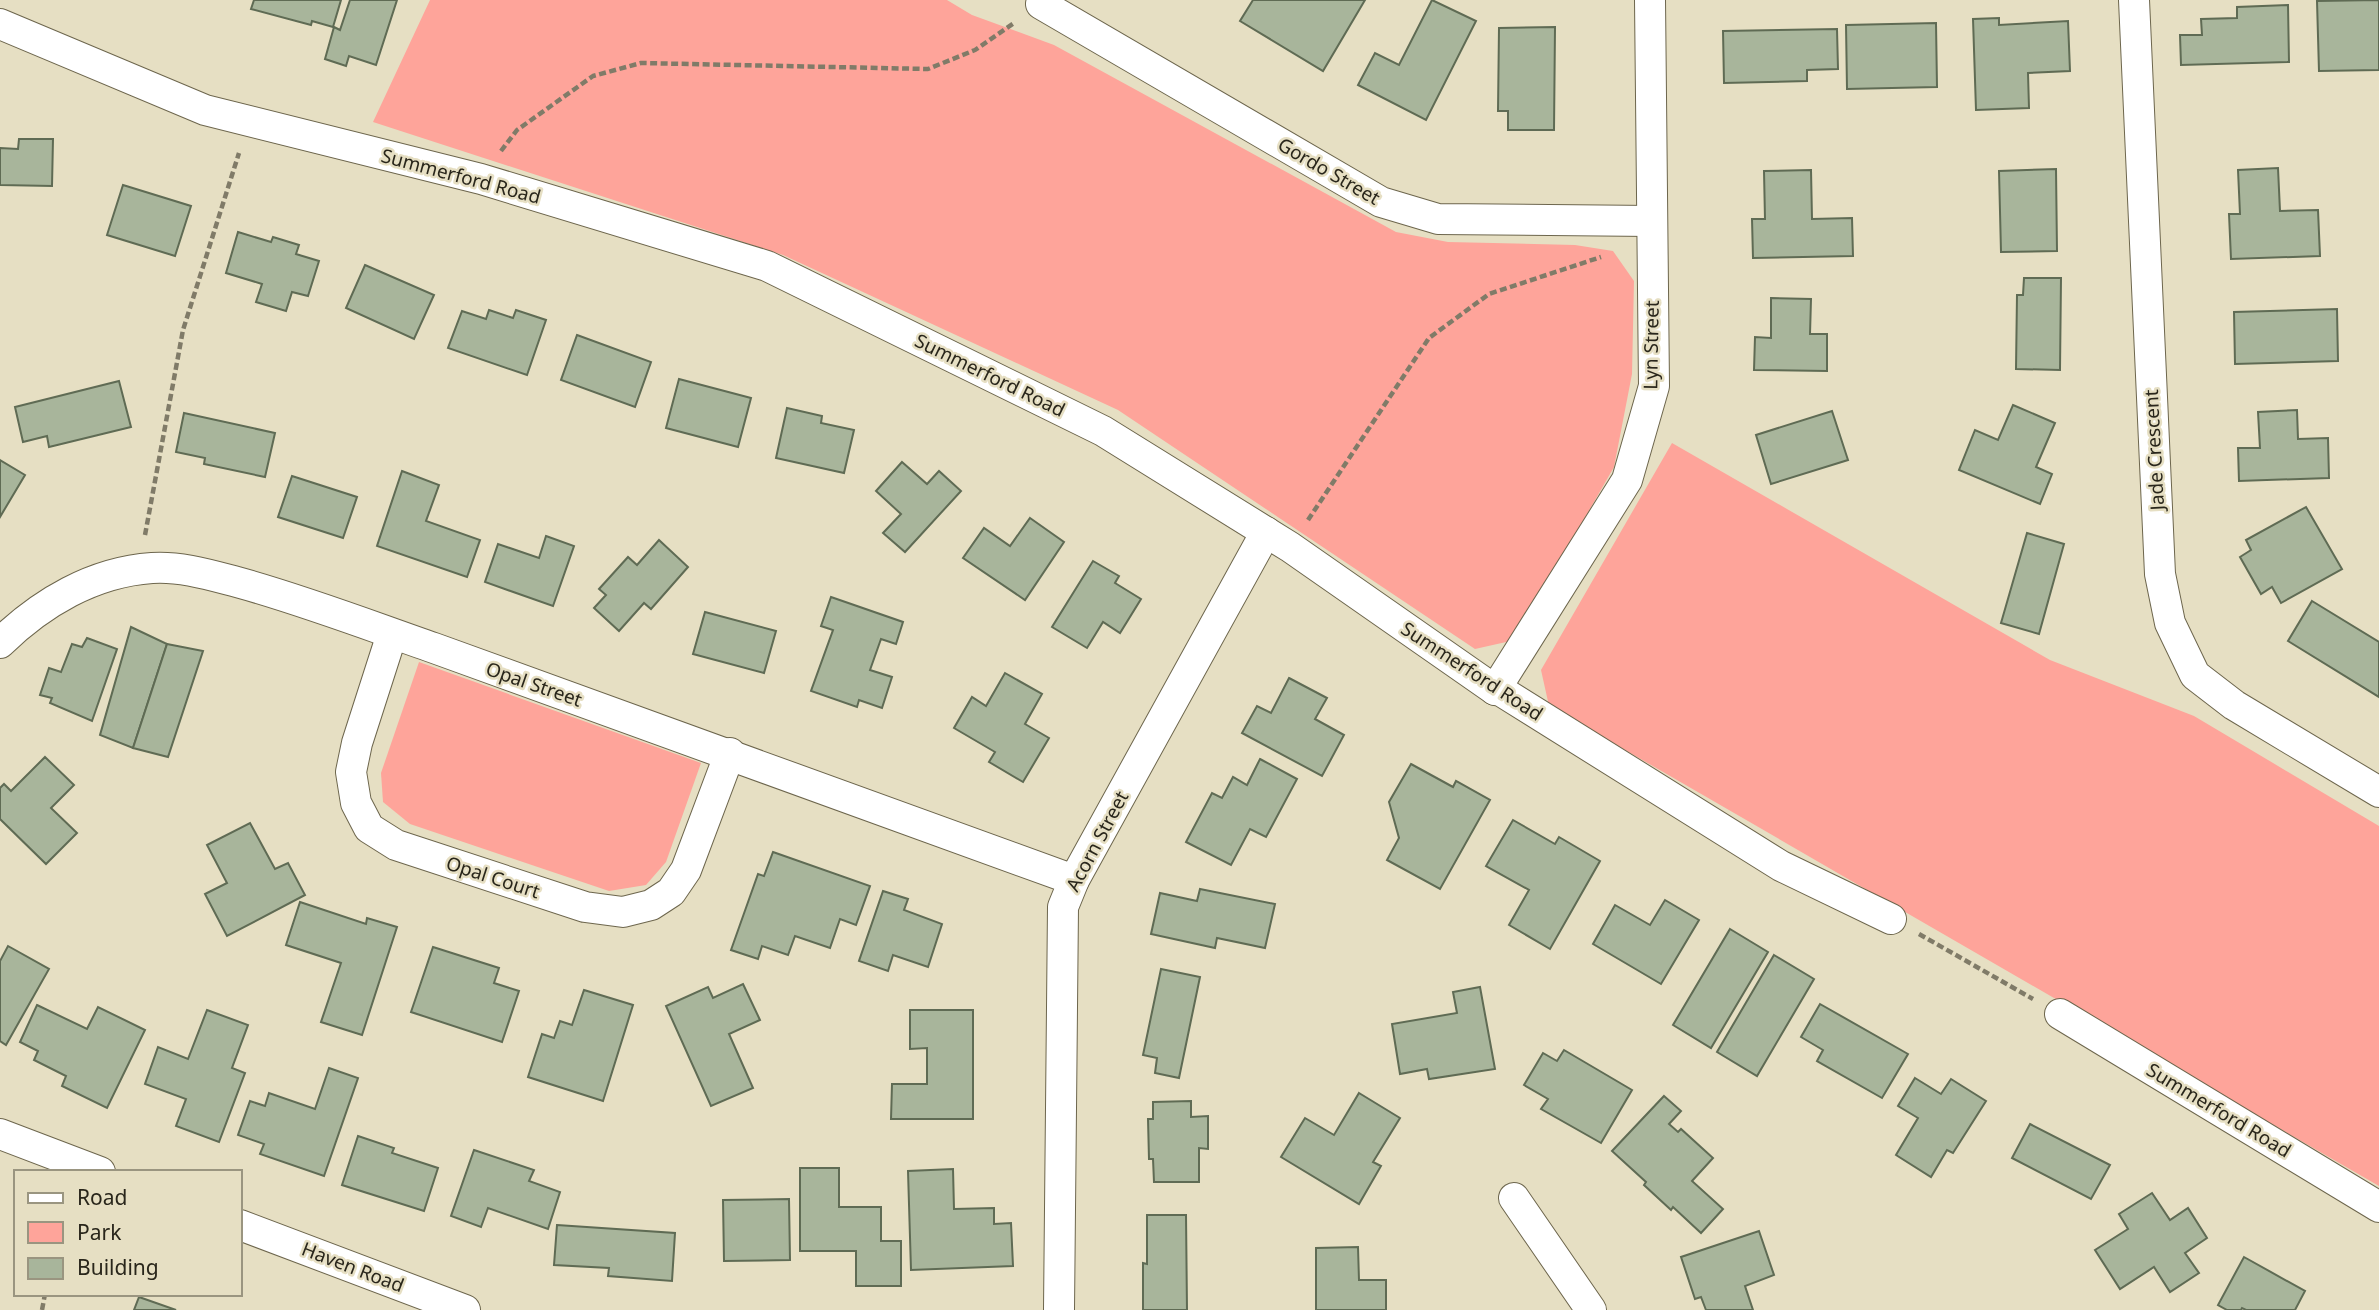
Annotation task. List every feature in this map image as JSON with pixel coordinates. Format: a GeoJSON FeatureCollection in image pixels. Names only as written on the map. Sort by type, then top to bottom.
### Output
{"type":"FeatureCollection","features":[{"type":"Feature","properties":{"kind":"street","name":"Lyn Street"},"geometry":{"type":"LineString","coordinates":[[1496,690],[1627,480],[1654,386],[1650,0]]}},
{"type":"Feature","properties":{"kind":"street","name":"Jade Crescent"},"geometry":{"type":"LineString","coordinates":[[2134,0],[2160,573],[2170,622],[2194,675],[2234,705],[2379,792]]}},
{"type":"Feature","properties":{"kind":"street","name":"Gordo Street"},"geometry":{"type":"LineString","coordinates":[[1042,2],[1381,202],[1438,219],[1652,221]]}},
{"type":"Feature","properties":{"kind":"street","name":"Summerford Road"},"geometry":{"type":"LineString","coordinates":[[0,24],[205,110],[481,179],[767,266],[1103,430],[1278,539],[1496,690],[1782,866],[1891,919]]}},
{"type":"Feature","properties":{"kind":"street","name":"Acorn Street"},"geometry":{"type":"LineString","coordinates":[[1059,1310],[1063,907],[1074,880],[1278,539]]}},
{"type":"Feature","properties":{"kind":"street","name":"Opal Street"},"geometry":{"type":"LineString","coordinates":[[0,643],[22,622],[59,596],[104,577],[153,568],[204,573],[272,591],[730,753],[1074,880]]}},
{"type":"Feature","properties":{"kind":"street","name":"Opal Court"},"geometry":{"type":"LineString","coordinates":[[392,634],[357,743],[351,772],[356,803],[369,828],[396,845],[585,907],[623,912],[651,905],[671,892],[686,870],[730,753]]}},
{"type":"Feature","properties":{"kind":"street","name":"Summerford Road"},"geometry":{"type":"LineString","coordinates":[[2060,1014],[2379,1207]]}},
{"type":"Feature","properties":{"kind":"street"},"geometry":{"type":"LineString","coordinates":[[0,1134],[95,1170]]}},
{"type":"Feature","properties":{"kind":"street"},"geometry":{"type":"LineString","coordinates":[[1514,1198],[1591,1310]]}},
{"type":"Feature","properties":{"kind":"street","name":"Haven Road"},"geometry":{"type":"LineString","coordinates":[[242,1226],[465,1310]]}},
{"type":"Feature","properties":{"kind":"path"},"geometry":{"type":"LineString","coordinates":[[481,179],[517,130],[593,76],[640,63],[928,69],[975,50],[1042,2]]}},
{"type":"Feature","properties":{"kind":"path"},"geometry":{"type":"LineString","coordinates":[[139,570],[183,330],[250,121]]}},
{"type":"Feature","properties":{"kind":"path"},"geometry":{"type":"LineString","coordinates":[[1278,539],[1429,338],[1489,294],[1602,257]]}},
{"type":"Feature","properties":{"kind":"path"},"geometry":{"type":"LineString","coordinates":[[1891,919],[2060,1014]]}},
{"type":"Feature","properties":{"kind":"green space"},"geometry":{"type":"Polygon","coordinates":[[[430,0],[947,0],[972,15],[1054,45],[1396,232],[1448,242],[1575,245],[1613,251],[1634,281],[1632,374],[1614,467],[1515,640],[1475,649],[1118,410],[783,255],[373,122],[430,0]]]}},
{"type":"Feature","properties":{"kind":"green space"},"geometry":{"type":"Polygon","coordinates":[[[1672,443],[2050,660],[2194,716],[2379,826],[2379,1186],[1549,706],[1541,670],[1672,443]]]}},
{"type":"Feature","properties":{"kind":"green space"},"geometry":{"type":"Polygon","coordinates":[[[419,662],[701,763],[666,862],[646,885],[609,891],[410,824],[383,802],[381,773],[419,662]]]}},
{"type":"Feature","properties":{"kind":"building"},"geometry":{"type":"Polygon","coordinates":[[[254,0],[341,0],[333,27],[312,21],[311,25],[251,9],[254,0]]]}},
{"type":"Feature","properties":{"kind":"building"},"geometry":{"type":"Polygon","coordinates":[[[350,0],[397,0],[376,65],[349,56],[346,66],[325,59],[334,27],[340,30],[350,0]]]}},
{"type":"Feature","properties":{"kind":"building"},"geometry":{"type":"Polygon","coordinates":[[[1253,0],[1365,0],[1323,71],[1240,21],[1253,0]]]}},
{"type":"Feature","properties":{"kind":"building"},"geometry":{"type":"Polygon","coordinates":[[[1432,0],[1476,21],[1426,120],[1358,85],[1375,53],[1399,65],[1432,0]]]}},
{"type":"Feature","properties":{"kind":"building"},"geometry":{"type":"Polygon","coordinates":[[[2379,0],[2379,70],[2319,71],[2317,1],[2379,0]]]}},
{"type":"Feature","properties":{"kind":"building"},"geometry":{"type":"Polygon","coordinates":[[[2288,5],[2289,62],[2181,65],[2180,35],[2202,35],[2201,19],[2237,18],[2237,7],[2288,5]]]}},
{"type":"Feature","properties":{"kind":"building"},"geometry":{"type":"Polygon","coordinates":[[[1999,18],[1999,25],[2068,21],[2070,71],[2028,73],[2029,108],[1976,110],[1973,19],[1999,18]]]}},
{"type":"Feature","properties":{"kind":"building"},"geometry":{"type":"Polygon","coordinates":[[[1936,23],[1937,87],[1847,89],[1846,25],[1936,23]]]}},
{"type":"Feature","properties":{"kind":"building"},"geometry":{"type":"Polygon","coordinates":[[[1555,27],[1554,130],[1508,130],[1508,111],[1498,111],[1499,28],[1555,27]]]}},
{"type":"Feature","properties":{"kind":"building"},"geometry":{"type":"Polygon","coordinates":[[[1837,29],[1838,69],[1807,70],[1807,81],[1724,83],[1723,31],[1837,29]]]}},
{"type":"Feature","properties":{"kind":"building"},"geometry":{"type":"Polygon","coordinates":[[[19,139],[53,139],[52,186],[0,185],[0,148],[18,149],[19,139]]]}},
{"type":"Feature","properties":{"kind":"building"},"geometry":{"type":"Polygon","coordinates":[[[2278,168],[2280,211],[2318,210],[2320,256],[2231,259],[2229,214],[2240,214],[2238,170],[2278,168]]]}},
{"type":"Feature","properties":{"kind":"building"},"geometry":{"type":"Polygon","coordinates":[[[2056,169],[2057,251],[2001,252],[1999,171],[2056,169]]]}},
{"type":"Feature","properties":{"kind":"building"},"geometry":{"type":"Polygon","coordinates":[[[1811,170],[1812,219],[1852,218],[1853,256],[1753,258],[1752,219],[1765,219],[1764,171],[1811,170]]]}},
{"type":"Feature","properties":{"kind":"building"},"geometry":{"type":"Polygon","coordinates":[[[123,185],[191,206],[175,256],[107,235],[123,185]]]}},
{"type":"Feature","properties":{"kind":"building"},"geometry":{"type":"Polygon","coordinates":[[[238,232],[271,242],[273,237],[299,245],[296,254],[319,261],[308,296],[292,292],[286,311],[256,302],[262,284],[226,273],[238,232]]]}},
{"type":"Feature","properties":{"kind":"building"},"geometry":{"type":"Polygon","coordinates":[[[365,265],[434,295],[414,339],[346,308],[365,265]]]}},
{"type":"Feature","properties":{"kind":"building"},"geometry":{"type":"Polygon","coordinates":[[[2024,278],[2061,278],[2060,370],[2016,369],[2017,295],[2023,295],[2024,278]]]}},
{"type":"Feature","properties":{"kind":"building"},"geometry":{"type":"Polygon","coordinates":[[[1771,298],[1811,299],[1810,334],[1827,334],[1827,371],[1754,370],[1755,337],[1771,338],[1771,298]]]}},
{"type":"Feature","properties":{"kind":"building"},"geometry":{"type":"Polygon","coordinates":[[[2337,309],[2338,361],[2235,364],[2234,312],[2337,309]]]}},
{"type":"Feature","properties":{"kind":"building"},"geometry":{"type":"Polygon","coordinates":[[[489,310],[513,318],[516,310],[546,320],[527,375],[448,348],[462,311],[486,319],[489,310]]]}},
{"type":"Feature","properties":{"kind":"building"},"geometry":{"type":"Polygon","coordinates":[[[577,335],[651,362],[635,407],[561,380],[577,335]]]}},
{"type":"Feature","properties":{"kind":"building"},"geometry":{"type":"Polygon","coordinates":[[[679,379],[751,398],[738,447],[666,428],[679,379]]]}},
{"type":"Feature","properties":{"kind":"building"},"geometry":{"type":"Polygon","coordinates":[[[119,381],[131,427],[49,447],[47,436],[23,442],[15,407],[119,381]]]}},
{"type":"Feature","properties":{"kind":"building"},"geometry":{"type":"Polygon","coordinates":[[[2013,405],[2055,423],[2036,467],[2052,474],[2040,504],[1959,470],[1975,430],[1998,440],[2013,405]]]}},
{"type":"Feature","properties":{"kind":"building"},"geometry":{"type":"Polygon","coordinates":[[[787,408],[822,416],[821,423],[854,430],[844,473],[776,458],[787,408]]]}},
{"type":"Feature","properties":{"kind":"building"},"geometry":{"type":"Polygon","coordinates":[[[2297,410],[2298,439],[2328,438],[2329,478],[2239,481],[2238,448],[2260,448],[2258,412],[2297,410]]]}},
{"type":"Feature","properties":{"kind":"building"},"geometry":{"type":"Polygon","coordinates":[[[1832,411],[1848,460],[1771,484],[1756,435],[1832,411]]]}},
{"type":"Feature","properties":{"kind":"building"},"geometry":{"type":"Polygon","coordinates":[[[184,413],[275,433],[265,477],[204,464],[205,458],[176,452],[184,413]]]}},
{"type":"Feature","properties":{"kind":"building"},"geometry":{"type":"Polygon","coordinates":[[[0,460],[25,475],[0,517],[0,460]]]}},
{"type":"Feature","properties":{"kind":"building"},"geometry":{"type":"Polygon","coordinates":[[[902,462],[927,484],[939,471],[961,491],[905,552],[883,533],[901,514],[876,491],[902,462]]]}},
{"type":"Feature","properties":{"kind":"building"},"geometry":{"type":"Polygon","coordinates":[[[402,471],[439,485],[426,521],[480,540],[467,577],[377,546],[402,471]]]}},
{"type":"Feature","properties":{"kind":"building"},"geometry":{"type":"Polygon","coordinates":[[[292,476],[357,497],[343,538],[278,517],[292,476]]]}},
{"type":"Feature","properties":{"kind":"building"},"geometry":{"type":"Polygon","coordinates":[[[2306,507],[2342,569],[2281,603],[2272,587],[2261,594],[2240,557],[2251,550],[2246,540],[2306,507]]]}},
{"type":"Feature","properties":{"kind":"building"},"geometry":{"type":"Polygon","coordinates":[[[1030,518],[1064,542],[1025,600],[963,558],[984,528],[1010,546],[1030,518]]]}},
{"type":"Feature","properties":{"kind":"building"},"geometry":{"type":"Polygon","coordinates":[[[2027,533],[2064,544],[2039,634],[2001,623],[2027,533]]]}},
{"type":"Feature","properties":{"kind":"building"},"geometry":{"type":"Polygon","coordinates":[[[546,536],[574,546],[553,606],[485,582],[498,544],[539,558],[546,536]]]}},
{"type":"Feature","properties":{"kind":"building"},"geometry":{"type":"Polygon","coordinates":[[[659,540],[688,567],[651,609],[644,603],[619,631],[594,608],[606,595],[599,589],[628,557],[637,565],[659,540]]]}},
{"type":"Feature","properties":{"kind":"building"},"geometry":{"type":"Polygon","coordinates":[[[1093,561],[1119,576],[1115,583],[1141,599],[1120,633],[1103,622],[1087,648],[1052,627],[1093,561]]]}},
{"type":"Feature","properties":{"kind":"building"},"geometry":{"type":"Polygon","coordinates":[[[831,597],[903,622],[896,644],[881,639],[870,670],[892,677],[882,708],[859,700],[857,707],[811,691],[833,630],[821,626],[831,597]]]}},
{"type":"Feature","properties":{"kind":"building"},"geometry":{"type":"Polygon","coordinates":[[[2312,601],[2379,642],[2379,697],[2288,641],[2312,601]]]}},
{"type":"Feature","properties":{"kind":"building"},"geometry":{"type":"Polygon","coordinates":[[[705,612],[776,631],[764,673],[693,654],[705,612]]]}},
{"type":"Feature","properties":{"kind":"building"},"geometry":{"type":"Polygon","coordinates":[[[131,627],[167,644],[133,748],[100,735],[131,627]]]}},
{"type":"Feature","properties":{"kind":"building"},"geometry":{"type":"Polygon","coordinates":[[[87,638],[117,649],[92,721],[50,703],[52,698],[40,695],[49,668],[61,672],[72,644],[82,647],[87,638]]]}},
{"type":"Feature","properties":{"kind":"building"},"geometry":{"type":"Polygon","coordinates":[[[167,644],[203,651],[168,757],[133,748],[167,644]]]}},
{"type":"Feature","properties":{"kind":"building"},"geometry":{"type":"Polygon","coordinates":[[[1005,673],[1042,694],[1025,724],[1049,738],[1023,782],[989,762],[995,752],[954,728],[972,697],[986,706],[1005,673]]]}},
{"type":"Feature","properties":{"kind":"building"},"geometry":{"type":"Polygon","coordinates":[[[1289,678],[1327,698],[1315,719],[1344,735],[1322,776],[1242,733],[1257,706],[1271,713],[1289,678]]]}},
{"type":"Feature","properties":{"kind":"building"},"geometry":{"type":"Polygon","coordinates":[[[45,757],[74,785],[51,808],[77,833],[46,864],[0,819],[0,788],[4,784],[11,791],[45,757]]]}},
{"type":"Feature","properties":{"kind":"building"},"geometry":{"type":"Polygon","coordinates":[[[1260,759],[1297,779],[1266,837],[1250,829],[1231,865],[1186,842],[1212,793],[1222,798],[1233,777],[1247,785],[1260,759]]]}},
{"type":"Feature","properties":{"kind":"building"},"geometry":{"type":"Polygon","coordinates":[[[1411,764],[1453,787],[1456,781],[1490,800],[1440,889],[1387,860],[1399,838],[1389,802],[1411,764]]]}},
{"type":"Feature","properties":{"kind":"building"},"geometry":{"type":"Polygon","coordinates":[[[1513,820],[1555,844],[1559,837],[1600,861],[1550,949],[1509,925],[1529,890],[1486,866],[1513,820]]]}},
{"type":"Feature","properties":{"kind":"building"},"geometry":{"type":"Polygon","coordinates":[[[250,823],[275,869],[288,863],[305,895],[227,936],[205,894],[227,883],[207,845],[250,823]]]}},
{"type":"Feature","properties":{"kind":"building"},"geometry":{"type":"Polygon","coordinates":[[[773,852],[870,886],[856,925],[840,919],[830,948],[795,936],[788,955],[762,946],[758,959],[731,950],[758,874],[764,876],[773,852]]]}},
{"type":"Feature","properties":{"kind":"building"},"geometry":{"type":"Polygon","coordinates":[[[1200,889],[1275,904],[1265,948],[1217,938],[1215,948],[1151,934],[1160,893],[1197,901],[1200,889]]]}},
{"type":"Feature","properties":{"kind":"building"},"geometry":{"type":"Polygon","coordinates":[[[883,891],[908,899],[904,910],[942,924],[928,967],[893,955],[888,971],[859,961],[883,891]]]}},
{"type":"Feature","properties":{"kind":"building"},"geometry":{"type":"Polygon","coordinates":[[[1665,900],[1699,920],[1661,984],[1593,944],[1615,905],[1650,925],[1665,900]]]}},
{"type":"Feature","properties":{"kind":"building"},"geometry":{"type":"Polygon","coordinates":[[[300,902],[366,924],[367,918],[397,927],[362,1035],[321,1022],[341,963],[286,945],[300,902]]]}},
{"type":"Feature","properties":{"kind":"building"},"geometry":{"type":"Polygon","coordinates":[[[1730,929],[1768,952],[1711,1048],[1673,1025],[1730,929]]]}},
{"type":"Feature","properties":{"kind":"building"},"geometry":{"type":"Polygon","coordinates":[[[8,946],[49,969],[6,1045],[0,1041],[0,961],[8,946]]]}},
{"type":"Feature","properties":{"kind":"building"},"geometry":{"type":"Polygon","coordinates":[[[433,947],[499,968],[494,983],[519,991],[502,1042],[411,1012],[433,947]]]}},
{"type":"Feature","properties":{"kind":"building"},"geometry":{"type":"Polygon","coordinates":[[[1774,955],[1814,979],[1757,1076],[1717,1052],[1774,955]]]}},
{"type":"Feature","properties":{"kind":"building"},"geometry":{"type":"Polygon","coordinates":[[[1161,969],[1200,977],[1179,1078],[1155,1073],[1157,1058],[1143,1055],[1161,969]]]}},
{"type":"Feature","properties":{"kind":"building"},"geometry":{"type":"Polygon","coordinates":[[[743,984],[760,1020],[729,1034],[753,1088],[711,1106],[666,1006],[708,987],[713,998],[743,984]]]}},
{"type":"Feature","properties":{"kind":"building"},"geometry":{"type":"Polygon","coordinates":[[[1480,987],[1495,1069],[1429,1079],[1427,1069],[1400,1074],[1392,1024],[1457,1013],[1453,992],[1480,987]]]}},
{"type":"Feature","properties":{"kind":"building"},"geometry":{"type":"Polygon","coordinates":[[[584,990],[633,1005],[603,1101],[528,1077],[542,1034],[554,1038],[560,1021],[572,1025],[584,990]]]}},
{"type":"Feature","properties":{"kind":"building"},"geometry":{"type":"Polygon","coordinates":[[[1820,1004],[1908,1054],[1882,1098],[1817,1061],[1823,1050],[1801,1037],[1820,1004]]]}},
{"type":"Feature","properties":{"kind":"building"},"geometry":{"type":"Polygon","coordinates":[[[37,1005],[87,1029],[98,1007],[145,1030],[107,1108],[62,1086],[66,1076],[34,1060],[38,1051],[20,1042],[37,1005]]]}},
{"type":"Feature","properties":{"kind":"building"},"geometry":{"type":"Polygon","coordinates":[[[207,1010],[248,1025],[232,1068],[245,1073],[219,1142],[176,1126],[186,1099],[145,1084],[158,1047],[188,1059],[207,1010]]]}},
{"type":"Feature","properties":{"kind":"building"},"geometry":{"type":"Polygon","coordinates":[[[910,1010],[973,1010],[973,1119],[891,1119],[892,1084],[927,1084],[927,1048],[910,1049],[910,1010]]]}},
{"type":"Feature","properties":{"kind":"building"},"geometry":{"type":"Polygon","coordinates":[[[1564,1050],[1632,1090],[1601,1143],[1541,1109],[1548,1099],[1524,1085],[1543,1053],[1557,1061],[1564,1050]]]}},
{"type":"Feature","properties":{"kind":"building"},"geometry":{"type":"Polygon","coordinates":[[[329,1068],[358,1078],[324,1176],[260,1154],[264,1144],[238,1135],[250,1101],[265,1106],[269,1093],[315,1109],[329,1068]]]}},
{"type":"Feature","properties":{"kind":"building"},"geometry":{"type":"Polygon","coordinates":[[[1915,1078],[1941,1094],[1951,1079],[1986,1101],[1953,1153],[1947,1150],[1931,1177],[1896,1155],[1918,1118],[1898,1106],[1915,1078]]]}},
{"type":"Feature","properties":{"kind":"building"},"geometry":{"type":"Polygon","coordinates":[[[1359,1093],[1400,1118],[1373,1162],[1381,1166],[1359,1204],[1281,1157],[1305,1118],[1334,1135],[1359,1093]]]}},
{"type":"Feature","properties":{"kind":"building"},"geometry":{"type":"Polygon","coordinates":[[[1664,1096],[1681,1111],[1669,1124],[1678,1132],[1681,1129],[1713,1158],[1692,1181],[1723,1209],[1701,1233],[1673,1207],[1671,1210],[1644,1185],[1646,1182],[1612,1151],[1664,1096]]]}},
{"type":"Feature","properties":{"kind":"building"},"geometry":{"type":"Polygon","coordinates":[[[1191,1101],[1191,1117],[1208,1116],[1208,1149],[1199,1148],[1199,1182],[1154,1182],[1153,1159],[1149,1159],[1148,1119],[1153,1119],[1153,1102],[1191,1101]]]}},
{"type":"Feature","properties":{"kind":"building"},"geometry":{"type":"Polygon","coordinates":[[[2030,1124],[2110,1165],[2091,1199],[2012,1158],[2030,1124]]]}},
{"type":"Feature","properties":{"kind":"building"},"geometry":{"type":"Polygon","coordinates":[[[358,1136],[394,1148],[392,1153],[438,1168],[424,1211],[342,1185],[358,1136]]]}},
{"type":"Feature","properties":{"kind":"building"},"geometry":{"type":"Polygon","coordinates":[[[474,1150],[534,1170],[529,1181],[560,1192],[548,1229],[488,1208],[481,1227],[451,1216],[474,1150]]]}},
{"type":"Feature","properties":{"kind":"building"},"geometry":{"type":"Polygon","coordinates":[[[800,1168],[839,1168],[839,1207],[881,1207],[881,1241],[901,1241],[901,1286],[856,1286],[856,1251],[800,1251],[800,1168]]]}},
{"type":"Feature","properties":{"kind":"building"},"geometry":{"type":"Polygon","coordinates":[[[953,1169],[954,1209],[994,1208],[994,1224],[1011,1223],[1013,1266],[911,1270],[908,1171],[953,1169]]]}},
{"type":"Feature","properties":{"kind":"building"},"geometry":{"type":"Polygon","coordinates":[[[2152,1193],[2170,1220],[2188,1208],[2207,1238],[2185,1253],[2199,1273],[2170,1292],[2154,1267],[2120,1289],[2095,1250],[2128,1229],[2119,1214],[2152,1193]]]}},
{"type":"Feature","properties":{"kind":"building"},"geometry":{"type":"Polygon","coordinates":[[[789,1199],[790,1260],[724,1261],[723,1200],[789,1199]]]}},
{"type":"Feature","properties":{"kind":"building"},"geometry":{"type":"Polygon","coordinates":[[[1147,1215],[1186,1215],[1187,1310],[1143,1310],[1147,1215]]]}},
{"type":"Feature","properties":{"kind":"building"},"geometry":{"type":"Polygon","coordinates":[[[557,1225],[675,1233],[672,1281],[608,1276],[609,1268],[554,1265],[557,1225]]]}},
{"type":"Feature","properties":{"kind":"building"},"geometry":{"type":"Polygon","coordinates":[[[1759,1231],[1774,1275],[1745,1286],[1753,1310],[1706,1310],[1701,1297],[1695,1299],[1681,1257],[1759,1231]]]}},
{"type":"Feature","properties":{"kind":"building"},"geometry":{"type":"Polygon","coordinates":[[[1358,1247],[1359,1280],[1386,1280],[1386,1310],[1316,1310],[1316,1248],[1358,1247]]]}},
{"type":"Feature","properties":{"kind":"building"},"geometry":{"type":"Polygon","coordinates":[[[2244,1257],[2305,1291],[2295,1310],[2227,1310],[2218,1305],[2244,1257]]]}},
{"type":"Feature","properties":{"kind":"building"},"geometry":{"type":"Polygon","coordinates":[[[139,1297],[176,1310],[134,1310],[139,1297]]]}}]}
